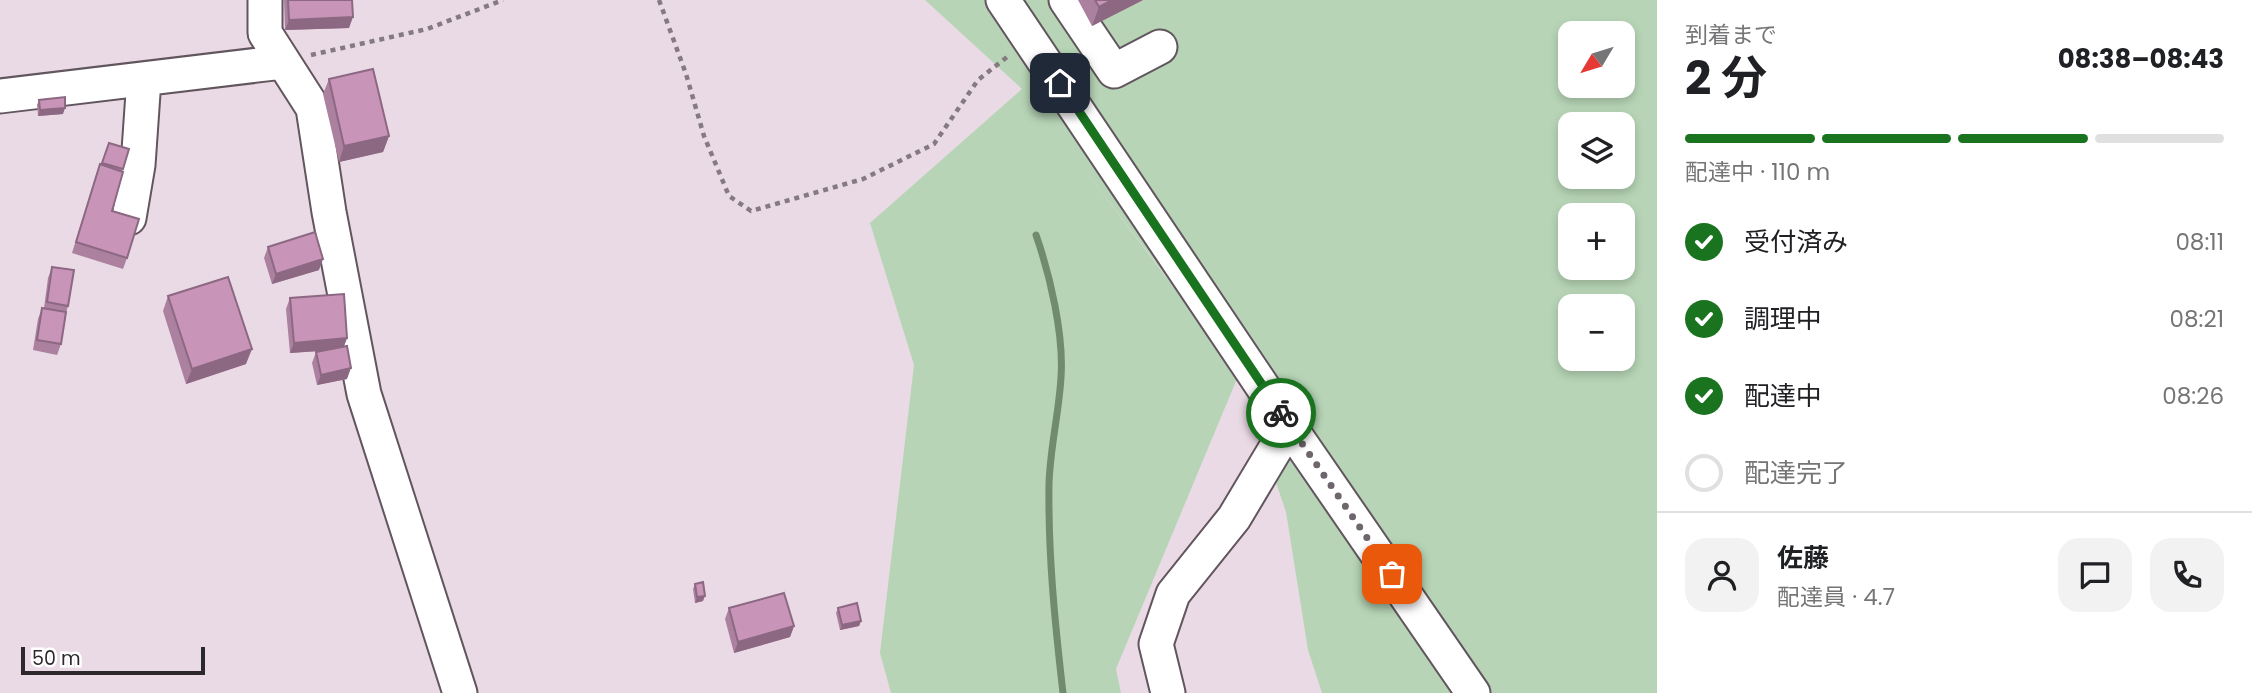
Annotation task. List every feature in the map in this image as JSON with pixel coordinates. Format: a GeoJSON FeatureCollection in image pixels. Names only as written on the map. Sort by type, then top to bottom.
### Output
{"type":"FeatureCollection","features":[{"type":"Feature","properties":{"kind":"street"},"geometry":{"type":"LineString","coordinates":[[265,0],[265,33],[313,108],[329,212],[364,394],[460,693]]}},
{"type":"Feature","properties":{"kind":"street"},"geometry":{"type":"LineString","coordinates":[[1003,0],[1289,426],[1473,693]]}},
{"type":"Feature","properties":{"kind":"street"},"geometry":{"type":"LineString","coordinates":[[1066,0],[1114,71],[1160,47]]}},
{"type":"Feature","properties":{"kind":"street"},"geometry":{"type":"LineString","coordinates":[[0,96],[283,62]]}},
{"type":"Feature","properties":{"kind":"street"},"geometry":{"type":"LineString","coordinates":[[129,218],[138,164],[144,79]]}},
{"type":"Feature","properties":{"kind":"street"},"geometry":{"type":"LineString","coordinates":[[1168,693],[1156,644],[1173,594],[1234,518],[1289,426]]}},
{"type":"Feature","properties":{"kind":"path"},"geometry":{"type":"LineString","coordinates":[[283,62],[427,29],[503,0]]}},
{"type":"Feature","properties":{"kind":"path"},"geometry":{"type":"LineString","coordinates":[[659,0],[686,74],[704,136],[729,196],[751,211],[863,179],[934,144],[978,80],[1031,39]]}},
{"type":"Feature","properties":{"kind":"green space"},"geometry":{"type":"Polygon","coordinates":[[[925,0],[1657,0],[1657,693],[1322,693],[1308,650],[1286,512],[1239,374],[1116,669],[1121,693],[891,693],[880,653],[914,365],[870,223],[1022,89],[925,0]],[[1078,161],[1194,314],[1195,314],[1078,161]]]}},
{"type":"Feature","properties":{"kind":"building"},"geometry":{"type":"Polygon","coordinates":[[[288,0],[352,0],[353,17],[289,20],[288,0]]]}},
{"type":"Feature","properties":{"kind":"building"},"geometry":{"type":"Polygon","coordinates":[[[1095,0],[1112,0],[1099,7],[1095,0]]]}},
{"type":"Feature","properties":{"kind":"building"},"geometry":{"type":"Polygon","coordinates":[[[373,69],[389,136],[344,146],[329,79],[373,69]]]}},
{"type":"Feature","properties":{"kind":"building"},"geometry":{"type":"Polygon","coordinates":[[[65,97],[65,108],[40,110],[39,100],[65,97]]]}},
{"type":"Feature","properties":{"kind":"building"},"geometry":{"type":"Polygon","coordinates":[[[109,143],[129,149],[123,169],[102,163],[109,143]]]}},
{"type":"Feature","properties":{"kind":"building"},"geometry":{"type":"Polygon","coordinates":[[[100,164],[123,172],[112,211],[139,219],[127,258],[76,242],[100,164]]]}},
{"type":"Feature","properties":{"kind":"building"},"geometry":{"type":"Polygon","coordinates":[[[315,232],[323,259],[276,274],[268,247],[315,232]]]}},
{"type":"Feature","properties":{"kind":"building"},"geometry":{"type":"Polygon","coordinates":[[[52,267],[74,270],[68,306],[47,302],[52,267]]]}},
{"type":"Feature","properties":{"kind":"building"},"geometry":{"type":"Polygon","coordinates":[[[228,277],[252,349],[192,369],[168,296],[228,277]]]}},
{"type":"Feature","properties":{"kind":"building"},"geometry":{"type":"Polygon","coordinates":[[[344,294],[347,338],[294,343],[290,298],[344,294]]]}},
{"type":"Feature","properties":{"kind":"building"},"geometry":{"type":"Polygon","coordinates":[[[42,308],[66,312],[61,344],[37,340],[42,308]]]}},
{"type":"Feature","properties":{"kind":"building"},"geometry":{"type":"Polygon","coordinates":[[[347,346],[351,368],[321,375],[316,352],[347,346]]]}},
{"type":"Feature","properties":{"kind":"building"},"geometry":{"type":"Polygon","coordinates":[[[703,582],[705,596],[697,597],[695,584],[703,582]]]}},
{"type":"Feature","properties":{"kind":"building"},"geometry":{"type":"Polygon","coordinates":[[[784,593],[794,626],[738,642],[729,608],[784,593]]]}},
{"type":"Feature","properties":{"kind":"building"},"geometry":{"type":"Polygon","coordinates":[[[857,603],[861,621],[842,625],[838,608],[857,603]]]}},
{"type":"Feature","properties":{"kind":"waterway"},"geometry":{"type":"LineString","coordinates":[[1036,235],[1051,286],[1060,343],[1061,377],[1050,471],[1049,510],[1063,693]]}},
{"type":"Feature","properties":{"kind":"way so far"},"geometry":{"type":"LineString","coordinates":[[1281,413],[1392,574]]}},
{"type":"Feature","properties":{"kind":"route"},"geometry":{"type":"LineString","coordinates":[[1060,83],[1281,413]]}}]}
